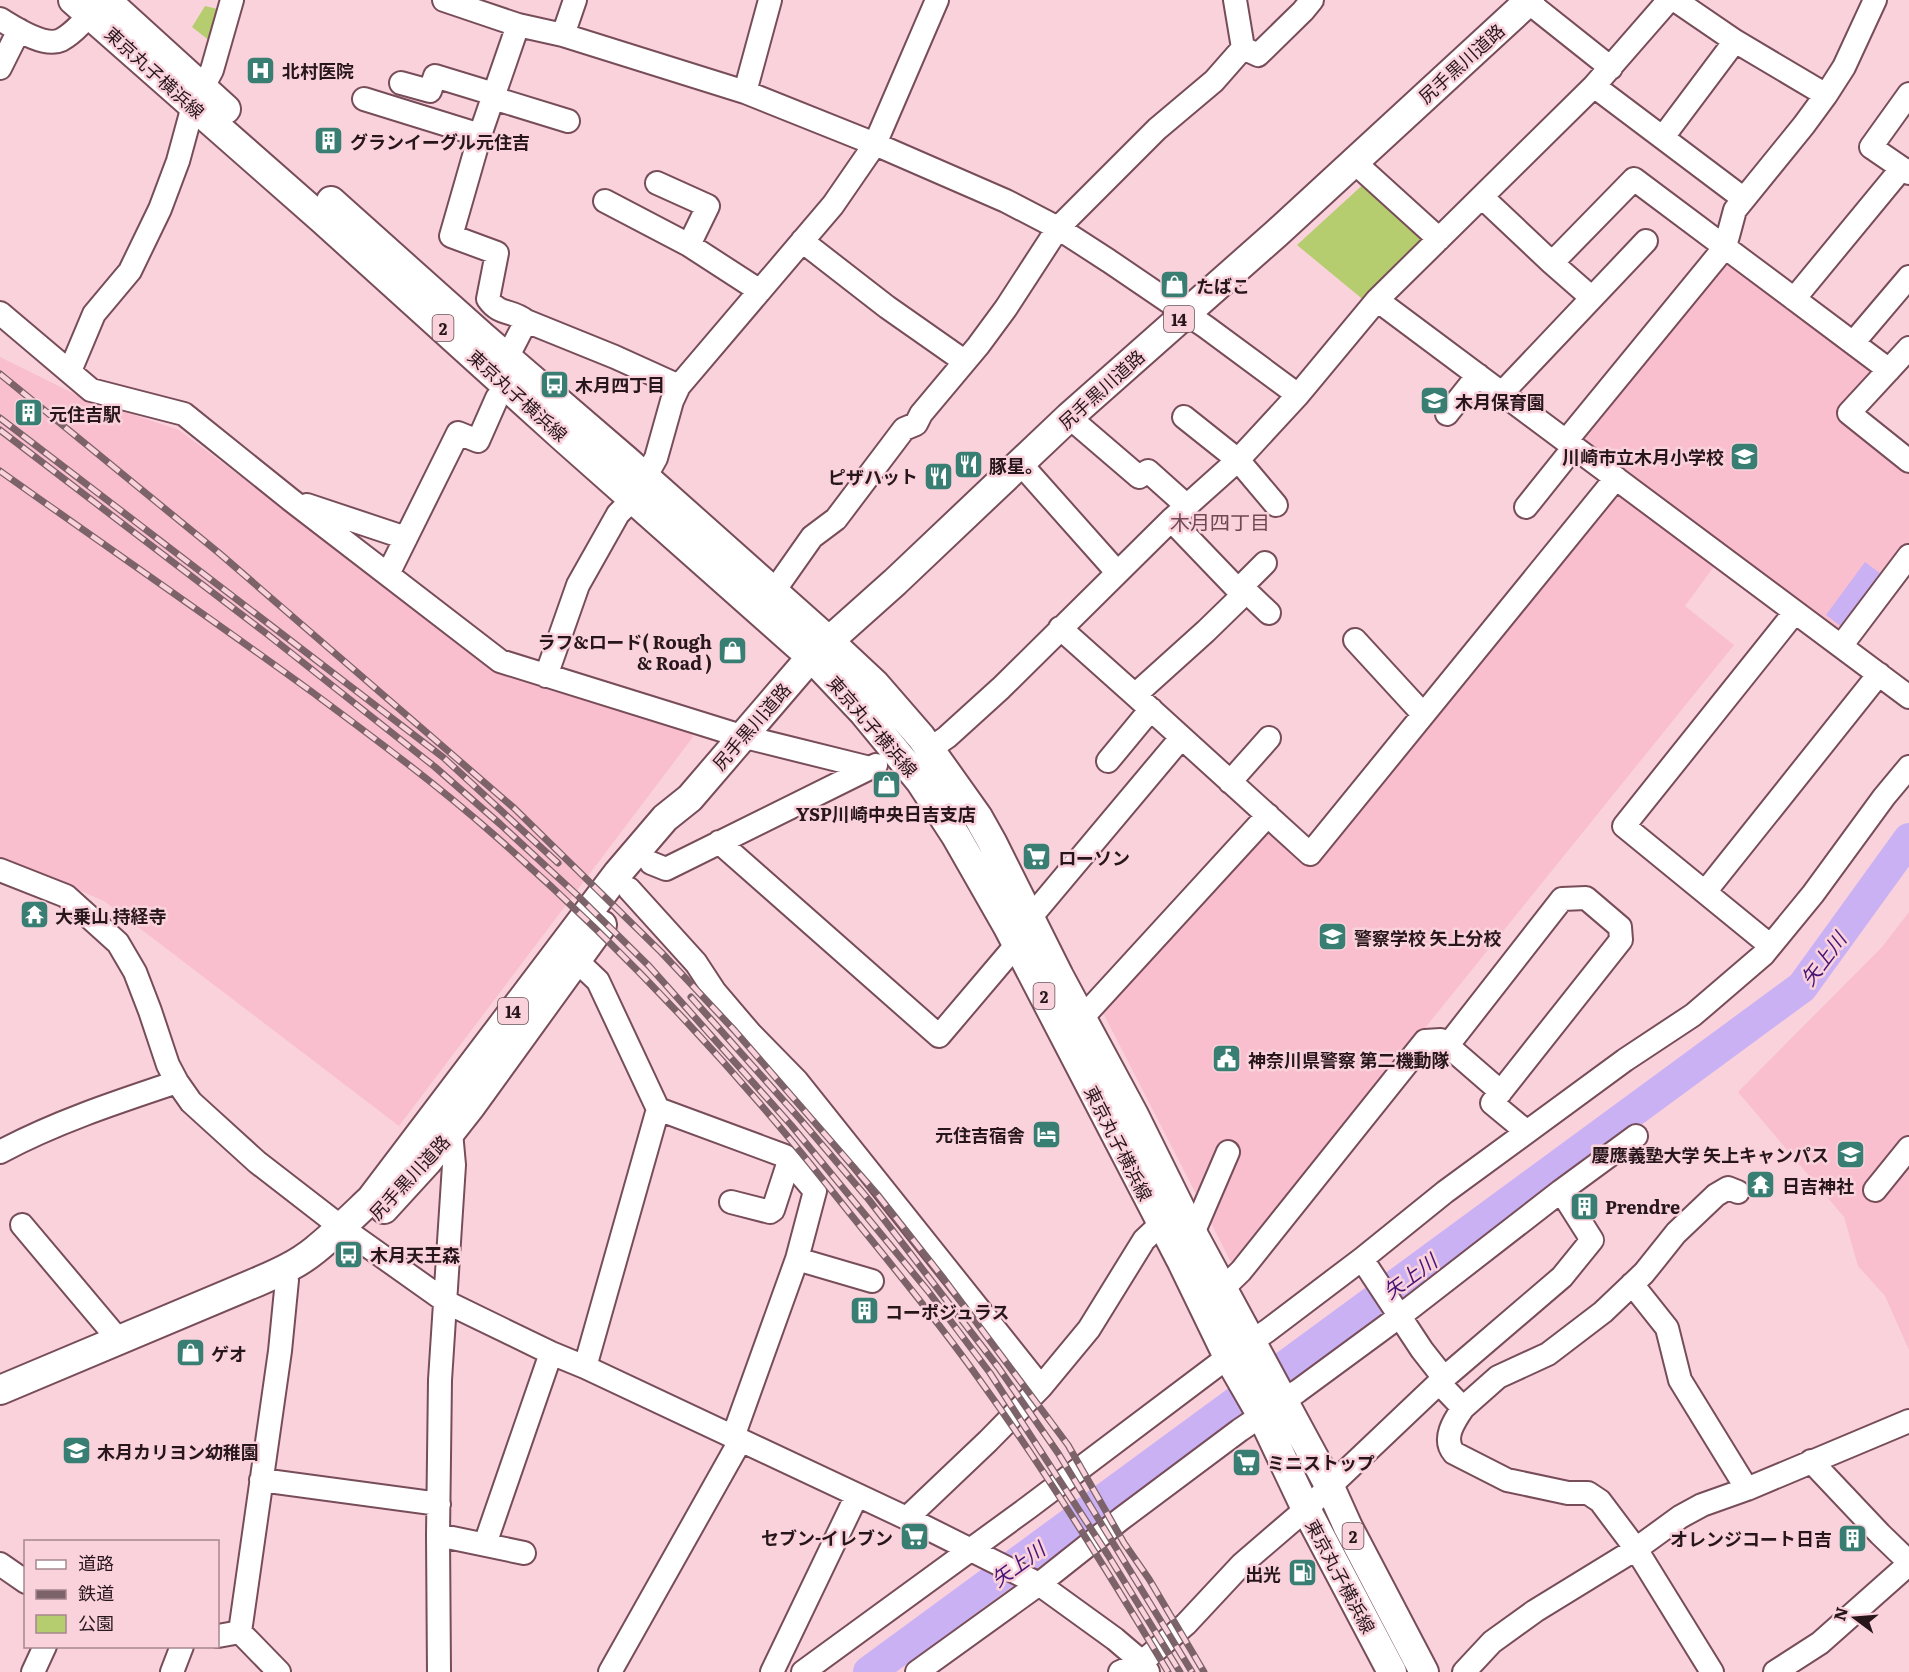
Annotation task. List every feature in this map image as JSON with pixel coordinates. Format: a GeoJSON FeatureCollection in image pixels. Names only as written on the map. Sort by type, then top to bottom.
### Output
{"type":"FeatureCollection","features":[{"type":"Feature","properties":{"kind":"main road","name":"尻手黒川道路"},"geometry":{"type":"LineString","coordinates":[[3,1387],[287,1280],[323,1258],[347,1231],[618,873],[665,818],[690,798],[741,736],[820,649],[1069,417],[1277,233],[1524,2]]}},
{"type":"Feature","properties":{"kind":"main road","name":"東京丸子横浜線"},"geometry":{"type":"LineString","coordinates":[[93,4],[198,97],[507,358],[639,488],[820,649],[891,700],[978,816],[1192,1233],[1214,1298],[1241,1351],[1272,1408],[1330,1487],[1348,1527],[1424,1672]]}},
{"type":"Feature","properties":{"kind":"main road","name":"東京丸子横浜線"},"geometry":{"type":"LineString","coordinates":[[198,97],[508,386],[774,591],[820,649],[864,713],[921,781],[951,828],[1017,944],[1181,1260],[1214,1298]]}},
{"type":"Feature","properties":{"kind":"main road","name":"尻手黒川道路"},"geometry":{"type":"LineString","coordinates":[[3,1387],[287,1268],[385,1208],[471,1106],[576,960],[651,863],[678,823],[690,798]]}},
{"type":"Feature","properties":{"kind":"main road","name":"東京丸子横浜線"},"geometry":{"type":"LineString","coordinates":[[1272,1408],[1306,1509],[1392,1672]]}},
{"type":"Feature","properties":{"kind":"street"},"geometry":{"type":"LineString","coordinates":[[70,371],[94,314],[130,271],[160,209],[198,97],[212,70],[232,0]]}},
{"type":"Feature","properties":{"kind":"street"},"geometry":{"type":"LineString","coordinates":[[444,0],[518,25],[563,35],[745,92],[875,144],[1006,201],[1058,228],[1186,313],[1298,395]]}},
{"type":"Feature","properties":{"kind":"street"},"geometry":{"type":"LineString","coordinates":[[563,35],[575,0]]}},
{"type":"Feature","properties":{"kind":"street"},"geometry":{"type":"LineString","coordinates":[[745,92],[770,0]]}},
{"type":"Feature","properties":{"kind":"street"},"geometry":{"type":"LineString","coordinates":[[546,676],[578,585],[618,514],[639,488],[656,458],[672,401],[679,386],[833,205],[875,144],[937,0]]}},
{"type":"Feature","properties":{"kind":"street"},"geometry":{"type":"LineString","coordinates":[[1235,0],[1243,48]]}},
{"type":"Feature","properties":{"kind":"street"},"geometry":{"type":"LineString","coordinates":[[1243,48],[1258,55],[1312,0]]}},
{"type":"Feature","properties":{"kind":"street"},"geometry":{"type":"LineString","coordinates":[[1526,507],[1570,444],[1725,247],[1735,210],[1804,125],[1844,67],[1875,0]]}},
{"type":"Feature","properties":{"kind":"street"},"geometry":{"type":"LineString","coordinates":[[930,749],[947,737],[1001,688],[1117,572],[1238,460],[1298,395],[1377,300],[1594,86],[1666,1],[1826,94]]}},
{"type":"Feature","properties":{"kind":"street"},"geometry":{"type":"LineString","coordinates":[[1524,2],[1611,68]]}},
{"type":"Feature","properties":{"kind":"street"},"geometry":{"type":"LineString","coordinates":[[0,68],[9,25],[39,39],[61,40],[93,4]]}},
{"type":"Feature","properties":{"kind":"street"},"geometry":{"type":"LineString","coordinates":[[518,25],[480,135],[452,236],[497,253],[488,298],[495,309],[520,316],[526,321],[679,386]]}},
{"type":"Feature","properties":{"kind":"street"},"geometry":{"type":"LineString","coordinates":[[1663,137],[1735,41]]}},
{"type":"Feature","properties":{"kind":"street"},"geometry":{"type":"LineString","coordinates":[[774,591],[812,537],[836,519],[904,429],[916,424],[921,414],[1006,308],[1058,228],[1157,129],[1214,81],[1243,48]]}},
{"type":"Feature","properties":{"kind":"street"},"geometry":{"type":"LineString","coordinates":[[401,83],[430,91],[435,76],[568,121]]}},
{"type":"Feature","properties":{"kind":"street"},"geometry":{"type":"LineString","coordinates":[[1594,86],[1744,199]]}},
{"type":"Feature","properties":{"kind":"street"},"geometry":{"type":"LineString","coordinates":[[1794,299],[1906,171],[1871,147],[1909,94]]}},
{"type":"Feature","properties":{"kind":"street"},"geometry":{"type":"LineString","coordinates":[[364,99],[480,135]]}},
{"type":"Feature","properties":{"kind":"street"},"geometry":{"type":"LineString","coordinates":[[1353,161],[1439,239]]}},
{"type":"Feature","properties":{"kind":"street"},"geometry":{"type":"LineString","coordinates":[[1552,263],[1634,179],[1889,370]]}},
{"type":"Feature","properties":{"kind":"street"},"geometry":{"type":"LineString","coordinates":[[657,183],[708,206],[689,245]]}},
{"type":"Feature","properties":{"kind":"street"},"geometry":{"type":"LineString","coordinates":[[1482,197],[1592,298]]}},
{"type":"Feature","properties":{"kind":"street"},"geometry":{"type":"LineString","coordinates":[[605,201],[689,245],[760,291]]}},
{"type":"Feature","properties":{"kind":"street"},"geometry":{"type":"LineString","coordinates":[[802,241],[887,307],[964,361]]}},
{"type":"Feature","properties":{"kind":"street"},"geometry":{"type":"LineString","coordinates":[[1503,393],[1646,241]]}},
{"type":"Feature","properties":{"kind":"street"},"geometry":{"type":"LineString","coordinates":[[1853,343],[1909,277]]}},
{"type":"Feature","properties":{"kind":"street"},"geometry":{"type":"LineString","coordinates":[[1377,300],[1909,697]]}},
{"type":"Feature","properties":{"kind":"street"},"geometry":{"type":"LineString","coordinates":[[0,313],[91,390],[184,414],[291,500],[500,661],[741,736],[870,768]]}},
{"type":"Feature","properties":{"kind":"street"},"geometry":{"type":"LineString","coordinates":[[507,358],[526,321]]}},
{"type":"Feature","properties":{"kind":"street"},"geometry":{"type":"LineString","coordinates":[[1909,348],[1849,413],[1909,461]]}},
{"type":"Feature","properties":{"kind":"street"},"geometry":{"type":"LineString","coordinates":[[1447,414],[1478,375]]}},
{"type":"Feature","properties":{"kind":"street"},"geometry":{"type":"LineString","coordinates":[[388,574],[458,432],[478,441],[497,398],[508,386]]}},
{"type":"Feature","properties":{"kind":"street"},"geometry":{"type":"LineString","coordinates":[[1069,417],[1139,477],[1148,471],[1240,592],[1248,593],[1269,614]]}},
{"type":"Feature","properties":{"kind":"street"},"geometry":{"type":"LineString","coordinates":[[1184,417],[1238,460],[1276,505]]}},
{"type":"Feature","properties":{"kind":"street"},"geometry":{"type":"LineString","coordinates":[[1020,463],[1117,572]]}},
{"type":"Feature","properties":{"kind":"street"},"geometry":{"type":"LineString","coordinates":[[1060,628],[1310,854],[1616,478]]}},
{"type":"Feature","properties":{"kind":"street"},"geometry":{"type":"LineString","coordinates":[[291,500],[406,538]]}},
{"type":"Feature","properties":{"kind":"street"},"geometry":{"type":"LineString","coordinates":[[1841,646],[1909,556]]}},
{"type":"Feature","properties":{"kind":"street"},"geometry":{"type":"LineString","coordinates":[[1108,761],[1143,702],[1264,563]]}},
{"type":"Feature","properties":{"kind":"street"},"geometry":{"type":"LineString","coordinates":[[1761,938],[1624,826],[1795,612]]}},
{"type":"Feature","properties":{"kind":"street"},"geometry":{"type":"LineString","coordinates":[[1355,640],[1423,714]]}},
{"type":"Feature","properties":{"kind":"street"},"geometry":{"type":"LineString","coordinates":[[1705,892],[1879,675]]}},
{"type":"Feature","properties":{"kind":"street"},"geometry":{"type":"LineString","coordinates":[[1030,918],[1181,738]]}},
{"type":"Feature","properties":{"kind":"street"},"geometry":{"type":"LineString","coordinates":[[1230,782],[1269,738]]}},
{"type":"Feature","properties":{"kind":"street"},"geometry":{"type":"LineString","coordinates":[[651,863],[666,869],[870,768],[896,751]]}},
{"type":"Feature","properties":{"kind":"street"},"geometry":{"type":"LineString","coordinates":[[802,1672],[976,1552],[1029,1507],[1241,1351],[1366,1265],[1445,1192],[1625,1060],[1693,1015],[1763,955],[1813,894],[1884,797],[1909,767]]}},
{"type":"Feature","properties":{"kind":"street"},"geometry":{"type":"LineString","coordinates":[[1082,1018],[1268,815]]}},
{"type":"Feature","properties":{"kind":"street"},"geometry":{"type":"LineString","coordinates":[[719,842],[939,1036],[1017,944]]}},
{"type":"Feature","properties":{"kind":"street"},"geometry":{"type":"LineString","coordinates":[[0,870],[66,896],[118,943],[135,972],[168,1065],[191,1102],[257,1162],[347,1231],[445,1300],[551,1353],[585,1366],[906,1518],[1034,1582],[1115,1639],[1145,1667]]}},
{"type":"Feature","properties":{"kind":"street"},"geometry":{"type":"LineString","coordinates":[[629,889],[696,963],[715,992],[750,1033],[797,1081],[1041,1387]]}},
{"type":"Feature","properties":{"kind":"street"},"geometry":{"type":"LineString","coordinates":[[1448,1046],[1562,899],[1586,898],[1620,927],[1621,940],[1492,1103],[1527,1132]]}},
{"type":"Feature","properties":{"kind":"street"},"geometry":{"type":"LineString","coordinates":[[576,960],[598,981],[658,1109],[585,1366]]}},
{"type":"Feature","properties":{"kind":"street"},"geometry":{"type":"LineString","coordinates":[[1214,1298],[1241,1271],[1425,1041],[1441,1040],[1501,1092]]}},
{"type":"Feature","properties":{"kind":"street"},"geometry":{"type":"LineString","coordinates":[[0,1152],[27,1138],[106,1106],[177,1082]]}},
{"type":"Feature","properties":{"kind":"street"},"geometry":{"type":"LineString","coordinates":[[610,1672],[699,1513],[737,1439],[797,1259],[815,1191],[785,1156],[658,1109]]}},
{"type":"Feature","properties":{"kind":"street"},"geometry":{"type":"LineString","coordinates":[[439,1672],[440,1380],[454,1165],[451,1132]]}},
{"type":"Feature","properties":{"kind":"street"},"geometry":{"type":"LineString","coordinates":[[916,1672],[1034,1582],[1272,1408],[1395,1309],[1636,1136]]}},
{"type":"Feature","properties":{"kind":"street"},"geometry":{"type":"LineString","coordinates":[[1875,1190],[1909,1148]]}},
{"type":"Feature","properties":{"kind":"street"},"geometry":{"type":"LineString","coordinates":[[1181,1260],[1228,1152]]}},
{"type":"Feature","properties":{"kind":"street"},"geometry":{"type":"LineString","coordinates":[[731,1202],[770,1212],[773,1210],[789,1161]]}},
{"type":"Feature","properties":{"kind":"street"},"geometry":{"type":"LineString","coordinates":[[1712,1672],[1636,1549],[1600,1501],[1588,1493],[1568,1494],[1507,1480],[1454,1453],[1449,1447],[1449,1437],[1454,1421],[1463,1408],[1498,1377],[1548,1354],[1603,1312],[1644,1273],[1676,1233],[1716,1195],[1728,1188],[1738,1192]]}},
{"type":"Feature","properties":{"kind":"street"},"geometry":{"type":"LineString","coordinates":[[1120,1672],[1145,1667],[1242,1564],[1330,1487],[1444,1378],[1562,1277],[1592,1240],[1560,1191]]}},
{"type":"Feature","properties":{"kind":"street"},"geometry":{"type":"LineString","coordinates":[[906,1518],[988,1441],[1041,1387],[1089,1329],[1144,1239],[1161,1224]]}},
{"type":"Feature","properties":{"kind":"street"},"geometry":{"type":"LineString","coordinates":[[22,1226],[118,1339]]}},
{"type":"Feature","properties":{"kind":"street"},"geometry":{"type":"LineString","coordinates":[[797,1259],[872,1281]]}},
{"type":"Feature","properties":{"kind":"street"},"geometry":{"type":"LineString","coordinates":[[1366,1265],[1422,1350],[1444,1378]]}},
{"type":"Feature","properties":{"kind":"street"},"geometry":{"type":"LineString","coordinates":[[240,1632],[280,1351],[287,1280]]}},
{"type":"Feature","properties":{"kind":"street"},"geometry":{"type":"LineString","coordinates":[[1632,1284],[1667,1328],[1680,1380],[1747,1489]]}},
{"type":"Feature","properties":{"kind":"street"},"geometry":{"type":"LineString","coordinates":[[485,1544],[551,1353]]}},
{"type":"Feature","properties":{"kind":"street"},"geometry":{"type":"LineString","coordinates":[[1444,1378],[1442,1386],[1463,1408]]}},
{"type":"Feature","properties":{"kind":"street"},"geometry":{"type":"LineString","coordinates":[[1464,1672],[1492,1642],[1535,1611],[1636,1549],[1690,1511],[1909,1421]]}},
{"type":"Feature","properties":{"kind":"street"},"geometry":{"type":"LineString","coordinates":[[1775,1672],[1820,1643],[1909,1563],[1811,1461]]}},
{"type":"Feature","properties":{"kind":"street"},"geometry":{"type":"LineString","coordinates":[[261,1480],[439,1504]]}},
{"type":"Feature","properties":{"kind":"street"},"geometry":{"type":"LineString","coordinates":[[772,1672],[857,1495]]}},
{"type":"Feature","properties":{"kind":"street"},"geometry":{"type":"LineString","coordinates":[[438,1535],[524,1553]]}},
{"type":"Feature","properties":{"kind":"street"},"geometry":{"type":"LineString","coordinates":[[0,1564],[24,1581]]}},
{"type":"Feature","properties":{"kind":"street"},"geometry":{"type":"LineString","coordinates":[[219,1636],[240,1632]]}},
{"type":"Feature","properties":{"kind":"street"},"geometry":{"type":"LineString","coordinates":[[240,1632],[279,1672]]}},
{"type":"Feature","properties":{"kind":"street"},"geometry":{"type":"LineString","coordinates":[[33,1672],[45,1648]]}},
{"type":"Feature","properties":{"kind":"street"},"geometry":{"type":"LineString","coordinates":[[172,1672],[182,1648]]}},
{"type":"Feature","properties":{"kind":"shaded area","name":"川崎市立木月小学校"},"geometry":{"type":"Polygon","coordinates":[[[1728,262],[1880,371],[1839,415],[1909,468],[1909,546],[1840,634],[1580,445],[1579,435],[1717,263],[1728,262]]]}},
{"type":"Feature","properties":{"kind":"shaded area"},"geometry":{"type":"Polygon","coordinates":[[[0,357],[81,397],[179,430],[497,671],[549,690],[690,730],[693,737],[399,1126],[104,901],[46,876],[0,863],[0,357]]]}},
{"type":"Feature","properties":{"kind":"shaded area","name":"警察学校 矢上分校"},"geometry":{"type":"Polygon","coordinates":[[[1614,488],[1718,561],[1685,606],[1734,645],[1233,1266],[1101,1009],[1263,829],[1272,828],[1310,864],[1614,488]]]}},
{"type":"Feature","properties":{"kind":"shaded area"},"geometry":{"type":"Polygon","coordinates":[[[1865,562],[1881,574],[1842,627],[1826,615],[1865,562]]]}},
{"type":"Feature","properties":{"kind":"shaded area","name":"慶應義塾大学 矢上キャンパス"},"geometry":{"type":"Polygon","coordinates":[[[1909,912],[1909,1350],[1885,1296],[1858,1266],[1844,1217],[1738,1092],[1882,947],[1909,912]]]}},
{"type":"Feature","properties":{"kind":"green space"},"geometry":{"type":"Polygon","coordinates":[[[205,6],[226,11],[215,45],[192,27],[205,6]]]}},
{"type":"Feature","properties":{"kind":"green space"},"geometry":{"type":"Polygon","coordinates":[[[1368,180],[1432,237],[1366,302],[1297,245],[1368,180]]]}},
{"type":"Feature","properties":{"kind":"waterway","name":"矢上川"},"geometry":{"type":"LineString","coordinates":[[869,1672],[1802,987],[1909,839]]}},
{"type":"Feature","properties":{"kind":"railway"},"geometry":{"type":"LineString","coordinates":[[0,374],[219,553],[514,808],[661,952],[735,1031],[877,1194],[944,1279],[1068,1445],[1124,1543],[1149,1579],[1204,1672]]}},
{"type":"Feature","properties":{"kind":"railway"},"geometry":{"type":"LineString","coordinates":[[0,418],[444,758],[558,863]]}},
{"type":"Feature","properties":{"kind":"railway"},"geometry":{"type":"LineString","coordinates":[[0,430],[267,634],[435,767],[577,895],[649,966],[791,1125],[928,1291],[990,1373],[1108,1555],[1180,1672]]}},
{"type":"Feature","properties":{"kind":"railway"},"geometry":{"type":"LineString","coordinates":[[0,471],[273,664],[427,779],[532,869],[644,977],[716,1054],[784,1132],[948,1336],[1053,1487],[1168,1672]]}},
{"type":"Feature","properties":{"kind":"railway"},"geometry":{"type":"LineString","coordinates":[[691,997],[869,1200],[998,1367],[1058,1453],[1192,1672]]}},
{"type":"Feature","properties":{"kind":"place","name":"北村医院"},"geometry":{"type":"Point","coordinates":[261,70]}},
{"type":"Feature","properties":{"kind":"place","name":"グランイーグル元住吉"},"geometry":{"type":"Point","coordinates":[329,141]}},
{"type":"Feature","properties":{"kind":"place","name":"たばこ"},"geometry":{"type":"Point","coordinates":[1175,285]}},
{"type":"Feature","properties":{"kind":"place","name":"木月四丁目"},"geometry":{"type":"Point","coordinates":[554,384]}},
{"type":"Feature","properties":{"kind":"place","name":"木月保育園"},"geometry":{"type":"Point","coordinates":[1434,401]}},
{"type":"Feature","properties":{"kind":"place","name":"元住吉駅"},"geometry":{"type":"Point","coordinates":[28,413]}},
{"type":"Feature","properties":{"kind":"place","name":"川崎市立木月小学校"},"geometry":{"type":"Point","coordinates":[1745,456]}},
{"type":"Feature","properties":{"kind":"place","name":"豚星。"},"geometry":{"type":"Point","coordinates":[968,465]}},
{"type":"Feature","properties":{"kind":"place","name":"ピザハット"},"geometry":{"type":"Point","coordinates":[939,476]}},
{"type":"Feature","properties":{"kind":"place","name":"ラフ&ロード( Rough & Road )"},"geometry":{"type":"Point","coordinates":[733,651]}},
{"type":"Feature","properties":{"kind":"place","name":"YSP川崎中央日吉支店"},"geometry":{"type":"Point","coordinates":[886,784]}},
{"type":"Feature","properties":{"kind":"place","name":"ローソン"},"geometry":{"type":"Point","coordinates":[1037,857]}},
{"type":"Feature","properties":{"kind":"place","name":"大乗山 持経寺"},"geometry":{"type":"Point","coordinates":[34,915]}},
{"type":"Feature","properties":{"kind":"place","name":"警察学校 矢上分校"},"geometry":{"type":"Point","coordinates":[1333,937]}},
{"type":"Feature","properties":{"kind":"place","name":"神奈川県警察 第二機動隊"},"geometry":{"type":"Point","coordinates":[1227,1059]}},
{"type":"Feature","properties":{"kind":"place","name":"元住吉宿舎"},"geometry":{"type":"Point","coordinates":[1046,1134]}},
{"type":"Feature","properties":{"kind":"place","name":"慶應義塾大学 矢上キャンパス"},"geometry":{"type":"Point","coordinates":[1850,1154]}},
{"type":"Feature","properties":{"kind":"place","name":"日吉神社"},"geometry":{"type":"Point","coordinates":[1761,1185]}},
{"type":"Feature","properties":{"kind":"place","name":"Prendre"},"geometry":{"type":"Point","coordinates":[1584,1206]}},
{"type":"Feature","properties":{"kind":"place","name":"木月天王森"},"geometry":{"type":"Point","coordinates":[349,1254]}},
{"type":"Feature","properties":{"kind":"place","name":"コーポジュラス"},"geometry":{"type":"Point","coordinates":[864,1311]}},
{"type":"Feature","properties":{"kind":"place","name":"ゲオ"},"geometry":{"type":"Point","coordinates":[190,1353]}},
{"type":"Feature","properties":{"kind":"place","name":"木月カリヨン幼稚園"},"geometry":{"type":"Point","coordinates":[76,1451]}},
{"type":"Feature","properties":{"kind":"place","name":"ミニストップ"},"geometry":{"type":"Point","coordinates":[1246,1462]}},
{"type":"Feature","properties":{"kind":"place","name":"セブン-イレブン"},"geometry":{"type":"Point","coordinates":[914,1537]}},
{"type":"Feature","properties":{"kind":"place","name":"オレンジコート日吉"},"geometry":{"type":"Point","coordinates":[1853,1538]}},
{"type":"Feature","properties":{"kind":"place","name":"出光"},"geometry":{"type":"Point","coordinates":[1302,1573]}},
{"type":"Feature","properties":{"kind":"district","name":"木月四丁目"},"geometry":{"type":"Point","coordinates":[1220,521]}}]}
